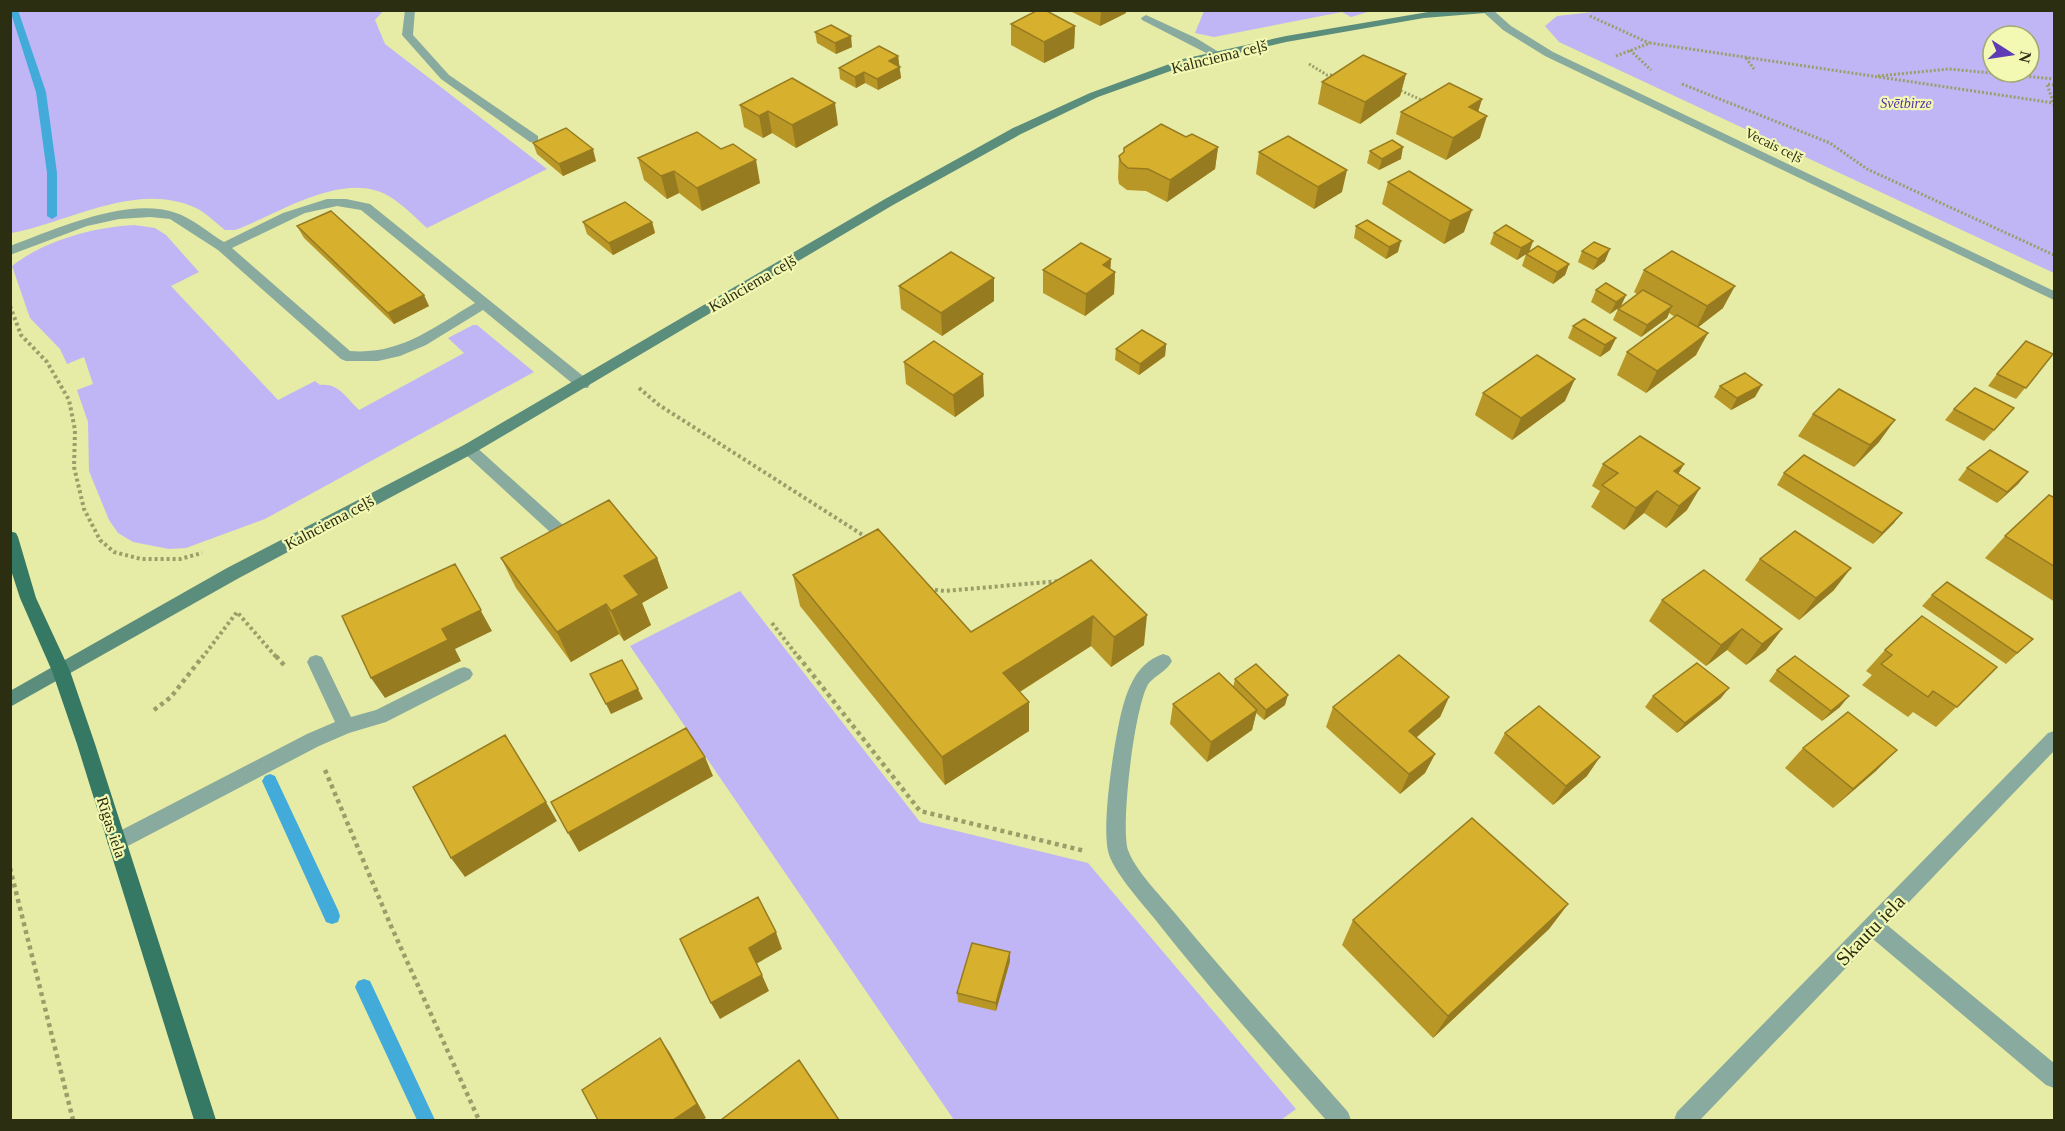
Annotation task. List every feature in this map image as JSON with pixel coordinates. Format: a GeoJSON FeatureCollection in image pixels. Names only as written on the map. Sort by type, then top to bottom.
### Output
{"type":"FeatureCollection","features":[{"type":"Feature","properties":{"kind":"main road","name":"Kalnciema ceļš"},"geometry":{"type":"LineString","coordinates":[[10,700],[234,573],[470,449],[889,202],[1017,131],[1094,95],[1187,61],[1216,54],[1422,13],[1486,10]]}},
{"type":"Feature","properties":{"kind":"main road","name":"Rīgas iela"},"geometry":{"type":"LineString","coordinates":[[10,537],[28,598],[61,670],[205,1120]]}},
{"type":"Feature","properties":{"kind":"street"},"geometry":{"type":"LineString","coordinates":[[410,10],[407,35],[444,77],[534,139]]}},
{"type":"Feature","properties":{"kind":"street","name":"Vecais ceļš"},"geometry":{"type":"LineString","coordinates":[[1486,10],[1507,28],[1549,54],[2055,296]]}},
{"type":"Feature","properties":{"kind":"street"},"geometry":{"type":"LineString","coordinates":[[1146,18],[1216,54]]}},
{"type":"Feature","properties":{"kind":"street"},"geometry":{"type":"LineString","coordinates":[[223,247],[308,208],[329,203],[346,203],[365,207],[583,384]]}},
{"type":"Feature","properties":{"kind":"street"},"geometry":{"type":"LineString","coordinates":[[10,251],[83,223],[119,215],[150,213],[173,216],[223,247],[346,356],[364,358],[386,356],[403,349],[483,304]]}},
{"type":"Feature","properties":{"kind":"street"},"geometry":{"type":"LineString","coordinates":[[470,449],[568,539]]}},
{"type":"Feature","properties":{"kind":"street"},"geometry":{"type":"LineString","coordinates":[[1163,661],[1142,679],[1133,701],[1124,742],[1117,820],[1118,851],[1135,879],[1189,945],[1340,1120]]}},
{"type":"Feature","properties":{"kind":"street"},"geometry":{"type":"LineString","coordinates":[[316,662],[346,726]]}},
{"type":"Feature","properties":{"kind":"street"},"geometry":{"type":"LineString","coordinates":[[117,842],[313,740],[346,726],[380,717],[464,674]]}},
{"type":"Feature","properties":{"kind":"street","name":"Skautu iela"},"geometry":{"type":"LineString","coordinates":[[1685,1120],[2055,739]]}},
{"type":"Feature","properties":{"kind":"street"},"geometry":{"type":"LineString","coordinates":[[1874,927],[2055,1077]]}},
{"type":"Feature","properties":{"kind":"path"},"geometry":{"type":"LineString","coordinates":[[1590,16],[1650,43],[2054,104],[2048,84]]}},
{"type":"Feature","properties":{"kind":"path"},"geometry":{"type":"LineString","coordinates":[[1571,65],[1605,60],[1650,43]]}},
{"type":"Feature","properties":{"kind":"path"},"geometry":{"type":"LineString","coordinates":[[1630,50],[1654,73],[1644,70]]}},
{"type":"Feature","properties":{"kind":"path"},"geometry":{"type":"LineString","coordinates":[[1745,57],[1754,69]]}},
{"type":"Feature","properties":{"kind":"path"},"geometry":{"type":"LineString","coordinates":[[1303,59],[1327,75],[1342,72]]}},
{"type":"Feature","properties":{"kind":"path"},"geometry":{"type":"LineString","coordinates":[[1871,76],[1949,69],[2053,78]]}},
{"type":"Feature","properties":{"kind":"path"},"geometry":{"type":"LineString","coordinates":[[2048,84],[2053,78]]}},
{"type":"Feature","properties":{"kind":"path"},"geometry":{"type":"LineString","coordinates":[[1676,82],[1830,143],[1867,169],[2055,255]]}},
{"type":"Feature","properties":{"kind":"path"},"geometry":{"type":"LineString","coordinates":[[2048,84],[2055,85]]}},
{"type":"Feature","properties":{"kind":"path"},"geometry":{"type":"LineString","coordinates":[[1389,85],[1430,103]]}},
{"type":"Feature","properties":{"kind":"path"},"geometry":{"type":"LineString","coordinates":[[10,306],[21,335],[47,363],[69,400],[75,430],[74,467],[84,509],[100,540],[114,552],[141,559],[180,559],[204,552]]}},
{"type":"Feature","properties":{"kind":"path"},"geometry":{"type":"LineString","coordinates":[[639,388],[659,405],[874,543]]}},
{"type":"Feature","properties":{"kind":"path"},"geometry":{"type":"LineString","coordinates":[[921,588],[945,591],[1071,580]]}},
{"type":"Feature","properties":{"kind":"path"},"geometry":{"type":"LineString","coordinates":[[154,710],[171,697],[237,612],[283,663],[289,673]]}},
{"type":"Feature","properties":{"kind":"path"},"geometry":{"type":"LineString","coordinates":[[772,623],[920,811],[1123,860]]}},
{"type":"Feature","properties":{"kind":"path"},"geometry":{"type":"LineString","coordinates":[[313,740],[391,926],[479,1120]]}},
{"type":"Feature","properties":{"kind":"path"},"geometry":{"type":"LineString","coordinates":[[10,867],[73,1120]]}},
{"type":"Feature","properties":{"kind":"green space"},"geometry":{"type":"Polygon","coordinates":[[[11,10],[383,11],[375,20],[385,44],[547,169],[427,228],[392,198],[374,190],[354,188],[334,190],[313,196],[235,230],[225,230],[196,208],[173,201],[150,199],[103,206],[11,233],[11,10]]]}},
{"type":"Feature","properties":{"kind":"green space"},"geometry":{"type":"Polygon","coordinates":[[[1204,10],[1371,11],[1351,17],[1342,12],[1214,37],[1195,33],[1204,10]]]}},
{"type":"Feature","properties":{"kind":"green space","name":"Svētbirze"},"geometry":{"type":"Polygon","coordinates":[[[1602,11],[2054,11],[2054,273],[1559,42],[1545,26],[1557,16],[1602,11]]]}},
{"type":"Feature","properties":{"kind":"green space"},"geometry":{"type":"Polygon","coordinates":[[[134,225],[155,228],[166,235],[199,272],[171,286],[278,400],[315,381],[320,385],[337,389],[359,410],[464,353],[448,338],[473,325],[477,325],[534,372],[265,519],[186,548],[169,549],[133,542],[118,533],[109,520],[89,471],[88,422],[77,390],[93,384],[84,357],[67,364],[60,349],[30,318],[12,266],[39,249],[70,237],[118,226],[134,225]]]}},
{"type":"Feature","properties":{"kind":"green space"},"geometry":{"type":"Polygon","coordinates":[[[740,591],[920,822],[1088,863],[1296,1109],[1281,1120],[954,1120],[630,646],[740,591]]]}},
{"type":"Feature","properties":{"kind":"building"},"geometry":{"type":"Polygon","coordinates":[[[1038,10],[1045,10],[1075,26],[1044,42],[1011,24],[1038,10]]]}},
{"type":"Feature","properties":{"kind":"building"},"geometry":{"type":"Polygon","coordinates":[[[831,25],[851,36],[835,43],[815,32],[831,25]]]}},
{"type":"Feature","properties":{"kind":"building"},"geometry":{"type":"Polygon","coordinates":[[[879,46],[898,56],[889,61],[900,67],[877,79],[864,72],[855,77],[839,68],[879,46]]]}},
{"type":"Feature","properties":{"kind":"building"},"geometry":{"type":"Polygon","coordinates":[[[1363,55],[1406,74],[1365,102],[1322,82],[1363,55]]]}},
{"type":"Feature","properties":{"kind":"building"},"geometry":{"type":"Polygon","coordinates":[[[792,78],[835,103],[792,125],[768,111],[759,116],[740,105],[792,78]]]}},
{"type":"Feature","properties":{"kind":"building"},"geometry":{"type":"Polygon","coordinates":[[[1449,83],[1482,99],[1469,107],[1487,116],[1453,138],[1401,112],[1449,83]]]}},
{"type":"Feature","properties":{"kind":"building"},"geometry":{"type":"Polygon","coordinates":[[[1161,124],[1186,137],[1192,134],[1218,147],[1170,180],[1148,169],[1128,168],[1121,162],[1119,156],[1124,152],[1124,148],[1161,124]]]}},
{"type":"Feature","properties":{"kind":"building"},"geometry":{"type":"Polygon","coordinates":[[[566,128],[593,149],[559,164],[533,143],[566,128]]]}},
{"type":"Feature","properties":{"kind":"building"},"geometry":{"type":"Polygon","coordinates":[[[697,132],[721,149],[733,144],[756,160],[697,188],[674,171],[661,176],[638,158],[697,132]]]}},
{"type":"Feature","properties":{"kind":"building"},"geometry":{"type":"Polygon","coordinates":[[[1288,136],[1347,170],[1318,187],[1259,152],[1288,136]]]}},
{"type":"Feature","properties":{"kind":"building"},"geometry":{"type":"Polygon","coordinates":[[[1392,140],[1403,147],[1382,159],[1370,151],[1392,140]]]}},
{"type":"Feature","properties":{"kind":"building"},"geometry":{"type":"Polygon","coordinates":[[[1409,171],[1472,210],[1450,221],[1388,182],[1409,171]]]}},
{"type":"Feature","properties":{"kind":"building"},"geometry":{"type":"Polygon","coordinates":[[[625,202],[652,222],[609,243],[583,222],[625,202]]]}},
{"type":"Feature","properties":{"kind":"building"},"geometry":{"type":"Polygon","coordinates":[[[331,211],[424,295],[388,313],[297,226],[331,211]]]}},
{"type":"Feature","properties":{"kind":"building"},"geometry":{"type":"Polygon","coordinates":[[[1367,220],[1401,241],[1389,247],[1356,226],[1367,220]]]}},
{"type":"Feature","properties":{"kind":"building"},"geometry":{"type":"Polygon","coordinates":[[[1506,225],[1533,241],[1521,248],[1494,233],[1506,225]]]}},
{"type":"Feature","properties":{"kind":"building"},"geometry":{"type":"Polygon","coordinates":[[[1594,242],[1610,249],[1598,259],[1582,251],[1594,242]]]}},
{"type":"Feature","properties":{"kind":"building"},"geometry":{"type":"Polygon","coordinates":[[[1081,243],[1111,259],[1103,265],[1115,272],[1086,294],[1043,270],[1081,243]]]}},
{"type":"Feature","properties":{"kind":"building"},"geometry":{"type":"Polygon","coordinates":[[[1538,246],[1569,264],[1557,272],[1526,254],[1538,246]]]}},
{"type":"Feature","properties":{"kind":"building"},"geometry":{"type":"Polygon","coordinates":[[[1672,251],[1735,286],[1707,306],[1644,270],[1672,251]]]}},
{"type":"Feature","properties":{"kind":"building"},"geometry":{"type":"Polygon","coordinates":[[[951,252],[994,278],[941,313],[899,286],[951,252]]]}},
{"type":"Feature","properties":{"kind":"building"},"geometry":{"type":"Polygon","coordinates":[[[1606,283],[1626,295],[1616,302],[1596,290],[1606,283]]]}},
{"type":"Feature","properties":{"kind":"building"},"geometry":{"type":"Polygon","coordinates":[[[1643,290],[1672,306],[1647,325],[1618,309],[1643,290]]]}},
{"type":"Feature","properties":{"kind":"building"},"geometry":{"type":"Polygon","coordinates":[[[1677,315],[1708,333],[1657,371],[1627,352],[1677,315]]]}},
{"type":"Feature","properties":{"kind":"building"},"geometry":{"type":"Polygon","coordinates":[[[1584,319],[1616,338],[1605,345],[1573,326],[1584,319]]]}},
{"type":"Feature","properties":{"kind":"building"},"geometry":{"type":"Polygon","coordinates":[[[1142,330],[1166,344],[1140,364],[1116,349],[1142,330]]]}},
{"type":"Feature","properties":{"kind":"building"},"geometry":{"type":"Polygon","coordinates":[[[934,341],[983,374],[953,395],[904,362],[934,341]]]}},
{"type":"Feature","properties":{"kind":"building"},"geometry":{"type":"Polygon","coordinates":[[[2026,341],[2053,354],[2026,388],[1997,374],[2026,341]]]}},
{"type":"Feature","properties":{"kind":"building"},"geometry":{"type":"Polygon","coordinates":[[[1537,355],[1575,379],[1521,418],[1483,393],[1537,355]]]}},
{"type":"Feature","properties":{"kind":"building"},"geometry":{"type":"Polygon","coordinates":[[[1745,373],[1762,385],[1737,398],[1720,386],[1745,373]]]}},
{"type":"Feature","properties":{"kind":"building"},"geometry":{"type":"Polygon","coordinates":[[[1975,388],[2014,408],[1994,430],[1954,409],[1975,388]]]}},
{"type":"Feature","properties":{"kind":"building"},"geometry":{"type":"Polygon","coordinates":[[[1839,389],[1895,420],[1870,445],[1813,414],[1839,389]]]}},
{"type":"Feature","properties":{"kind":"building"},"geometry":{"type":"Polygon","coordinates":[[[1640,436],[1684,464],[1674,471],[1700,488],[1679,506],[1657,491],[1636,508],[1602,485],[1618,473],[1603,464],[1640,436]]]}},
{"type":"Feature","properties":{"kind":"building"},"geometry":{"type":"Polygon","coordinates":[[[1990,450],[2028,472],[2007,492],[1967,468],[1990,450]]]}},
{"type":"Feature","properties":{"kind":"building"},"geometry":{"type":"Polygon","coordinates":[[[1804,455],[1902,513],[1882,533],[1784,473],[1804,455]]]}},
{"type":"Feature","properties":{"kind":"building"},"geometry":{"type":"Polygon","coordinates":[[[2049,495],[2055,498],[2055,567],[2005,536],[2049,495]]]}},
{"type":"Feature","properties":{"kind":"building"},"geometry":{"type":"Polygon","coordinates":[[[609,500],[657,558],[624,576],[639,595],[611,611],[606,604],[557,632],[501,558],[609,500]]]}},
{"type":"Feature","properties":{"kind":"building"},"geometry":{"type":"Polygon","coordinates":[[[878,529],[971,632],[1091,560],[1147,615],[1114,637],[1093,616],[1003,673],[1029,702],[942,757],[793,575],[878,529]]]}},
{"type":"Feature","properties":{"kind":"building"},"geometry":{"type":"Polygon","coordinates":[[[1795,531],[1851,568],[1816,598],[1760,559],[1795,531]]]}},
{"type":"Feature","properties":{"kind":"building"},"geometry":{"type":"Polygon","coordinates":[[[455,564],[481,610],[442,629],[448,640],[371,678],[342,616],[455,564]]]}},
{"type":"Feature","properties":{"kind":"building"},"geometry":{"type":"Polygon","coordinates":[[[1704,570],[1782,629],[1762,644],[1742,629],[1721,645],[1662,600],[1704,570]]]}},
{"type":"Feature","properties":{"kind":"building"},"geometry":{"type":"Polygon","coordinates":[[[1947,582],[2033,639],[2017,653],[1932,595],[1947,582]]]}},
{"type":"Feature","properties":{"kind":"building"},"geometry":{"type":"Polygon","coordinates":[[[1922,616],[1997,667],[1957,707],[1933,691],[1928,697],[1881,664],[1892,655],[1885,650],[1922,616]]]}},
{"type":"Feature","properties":{"kind":"building"},"geometry":{"type":"Polygon","coordinates":[[[1399,655],[1449,697],[1409,731],[1435,754],[1409,774],[1333,707],[1399,655]]]}},
{"type":"Feature","properties":{"kind":"building"},"geometry":{"type":"Polygon","coordinates":[[[1795,656],[1849,696],[1831,711],[1777,670],[1795,656]]]}},
{"type":"Feature","properties":{"kind":"building"},"geometry":{"type":"Polygon","coordinates":[[[622,660],[638,689],[606,704],[590,674],[622,660]]]}},
{"type":"Feature","properties":{"kind":"building"},"geometry":{"type":"Polygon","coordinates":[[[1697,663],[1729,688],[1685,723],[1653,696],[1697,663]]]}},
{"type":"Feature","properties":{"kind":"building"},"geometry":{"type":"Polygon","coordinates":[[[1256,664],[1288,695],[1266,710],[1235,679],[1256,664]]]}},
{"type":"Feature","properties":{"kind":"building"},"geometry":{"type":"Polygon","coordinates":[[[1219,673],[1257,710],[1211,742],[1173,704],[1219,673]]]}},
{"type":"Feature","properties":{"kind":"building"},"geometry":{"type":"Polygon","coordinates":[[[1539,706],[1600,757],[1566,786],[1505,733],[1539,706]]]}},
{"type":"Feature","properties":{"kind":"building"},"geometry":{"type":"Polygon","coordinates":[[[1848,712],[1897,750],[1853,789],[1803,748],[1848,712]]]}},
{"type":"Feature","properties":{"kind":"building"},"geometry":{"type":"Polygon","coordinates":[[[686,728],[705,757],[568,833],[551,802],[686,728]]]}},
{"type":"Feature","properties":{"kind":"building"},"geometry":{"type":"Polygon","coordinates":[[[505,735],[546,802],[451,858],[413,787],[505,735]]]}},
{"type":"Feature","properties":{"kind":"building"},"geometry":{"type":"Polygon","coordinates":[[[1472,818],[1568,904],[1448,1016],[1353,920],[1472,818]]]}},
{"type":"Feature","properties":{"kind":"building"},"geometry":{"type":"Polygon","coordinates":[[[758,897],[776,932],[749,948],[762,975],[711,1003],[680,939],[758,897]]]}},
{"type":"Feature","properties":{"kind":"building"},"geometry":{"type":"Polygon","coordinates":[[[972,943],[1010,952],[996,1003],[957,993],[972,943]]]}},
{"type":"Feature","properties":{"kind":"building"},"geometry":{"type":"Polygon","coordinates":[[[660,1038],[697,1104],[673,1120],[598,1120],[582,1090],[660,1038]]]}},
{"type":"Feature","properties":{"kind":"building"},"geometry":{"type":"Polygon","coordinates":[[[799,1060],[839,1120],[721,1120],[799,1060]]]}},
{"type":"Feature","properties":{"kind":"waterway"},"geometry":{"type":"LineString","coordinates":[[13,10],[41,92],[52,173],[52,216]]}},
{"type":"Feature","properties":{"kind":"waterway"},"geometry":{"type":"LineString","coordinates":[[270,781],[332,916]]}},
{"type":"Feature","properties":{"kind":"waterway"},"geometry":{"type":"LineString","coordinates":[[364,987],[426,1120]]}}]}
